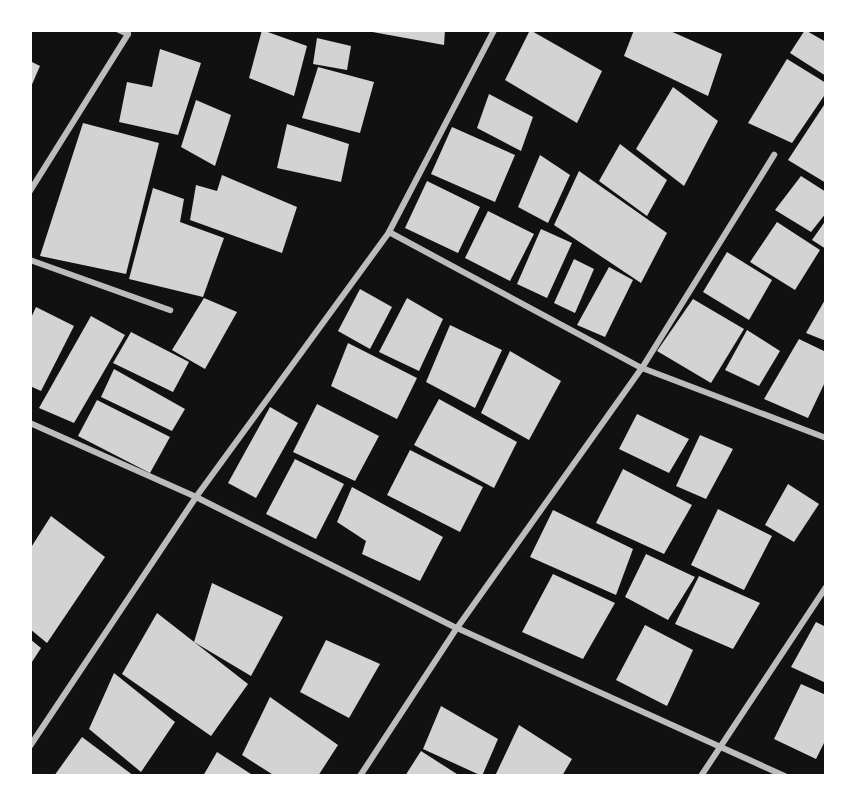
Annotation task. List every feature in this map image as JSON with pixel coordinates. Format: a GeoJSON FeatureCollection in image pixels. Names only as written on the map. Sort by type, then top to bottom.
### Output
{"type":"FeatureCollection","features":[{"type":"Feature","properties":{"kind":"street"},"geometry":{"type":"LineString","coordinates":[[30,191],[128,34],[118,30]]}},
{"type":"Feature","properties":{"kind":"street"},"geometry":{"type":"LineString","coordinates":[[30,746],[196,497],[388,232],[494,30]]}},
{"type":"Feature","properties":{"kind":"street"},"geometry":{"type":"LineString","coordinates":[[360,776],[457,628],[642,368],[774,155]]}},
{"type":"Feature","properties":{"kind":"street"},"geometry":{"type":"LineString","coordinates":[[388,232],[642,368],[826,438]]}},
{"type":"Feature","properties":{"kind":"street"},"geometry":{"type":"LineString","coordinates":[[30,260],[170,310]]}},
{"type":"Feature","properties":{"kind":"street"},"geometry":{"type":"LineString","coordinates":[[30,423],[196,497],[457,628],[785,776]]}},
{"type":"Feature","properties":{"kind":"street"},"geometry":{"type":"LineString","coordinates":[[701,776],[826,587]]}},
{"type":"Feature","properties":{"kind":"building"},"geometry":{"type":"Polygon","coordinates":[[[262,30],[307,46],[294,96],[249,78],[262,30]]]}},
{"type":"Feature","properties":{"kind":"building"},"geometry":{"type":"Polygon","coordinates":[[[445,30],[444,45],[367,31],[445,30]]]}},
{"type":"Feature","properties":{"kind":"building"},"geometry":{"type":"Polygon","coordinates":[[[530,30],[602,71],[577,123],[505,80],[530,30]]]}},
{"type":"Feature","properties":{"kind":"building"},"geometry":{"type":"Polygon","coordinates":[[[634,30],[668,30],[722,54],[708,96],[624,56],[634,30]]]}},
{"type":"Feature","properties":{"kind":"building"},"geometry":{"type":"Polygon","coordinates":[[[805,30],[826,42],[826,76],[790,53],[805,30]]]}},
{"type":"Feature","properties":{"kind":"building"},"geometry":{"type":"Polygon","coordinates":[[[317,38],[351,46],[347,70],[313,64],[317,38]]]}},
{"type":"Feature","properties":{"kind":"building"},"geometry":{"type":"Polygon","coordinates":[[[160,49],[201,63],[178,135],[119,122],[127,82],[152,87],[160,49]]]}},
{"type":"Feature","properties":{"kind":"building"},"geometry":{"type":"Polygon","coordinates":[[[787,59],[826,83],[826,93],[792,143],[748,123],[787,59]]]}},
{"type":"Feature","properties":{"kind":"building"},"geometry":{"type":"Polygon","coordinates":[[[30,61],[40,66],[30,89],[30,61]]]}},
{"type":"Feature","properties":{"kind":"building"},"geometry":{"type":"Polygon","coordinates":[[[318,67],[374,82],[360,133],[302,118],[318,67]]]}},
{"type":"Feature","properties":{"kind":"building"},"geometry":{"type":"Polygon","coordinates":[[[673,87],[718,121],[684,186],[636,149],[673,87]]]}},
{"type":"Feature","properties":{"kind":"building"},"geometry":{"type":"Polygon","coordinates":[[[489,94],[533,117],[521,151],[477,128],[489,94]]]}},
{"type":"Feature","properties":{"kind":"building"},"geometry":{"type":"Polygon","coordinates":[[[196,100],[231,115],[215,166],[181,147],[196,100]]]}},
{"type":"Feature","properties":{"kind":"building"},"geometry":{"type":"Polygon","coordinates":[[[826,102],[826,183],[788,160],[826,102]]]}},
{"type":"Feature","properties":{"kind":"building"},"geometry":{"type":"Polygon","coordinates":[[[83,123],[159,143],[126,274],[40,256],[83,123]]]}},
{"type":"Feature","properties":{"kind":"building"},"geometry":{"type":"Polygon","coordinates":[[[287,124],[349,144],[341,182],[277,168],[287,124]]]}},
{"type":"Feature","properties":{"kind":"building"},"geometry":{"type":"Polygon","coordinates":[[[452,127],[515,155],[495,202],[431,174],[452,127]]]}},
{"type":"Feature","properties":{"kind":"building"},"geometry":{"type":"Polygon","coordinates":[[[620,144],[667,180],[647,216],[599,181],[620,144]]]}},
{"type":"Feature","properties":{"kind":"building"},"geometry":{"type":"Polygon","coordinates":[[[540,155],[570,175],[548,223],[518,207],[540,155]]]}},
{"type":"Feature","properties":{"kind":"building"},"geometry":{"type":"Polygon","coordinates":[[[579,171],[667,233],[641,283],[554,225],[579,171]]]}},
{"type":"Feature","properties":{"kind":"building"},"geometry":{"type":"Polygon","coordinates":[[[222,175],[297,207],[282,253],[190,220],[196,185],[217,191],[222,175]]]}},
{"type":"Feature","properties":{"kind":"building"},"geometry":{"type":"Polygon","coordinates":[[[801,176],[826,192],[826,213],[811,232],[775,210],[801,176]]]}},
{"type":"Feature","properties":{"kind":"building"},"geometry":{"type":"Polygon","coordinates":[[[427,181],[480,207],[458,253],[405,228],[427,181]]]}},
{"type":"Feature","properties":{"kind":"building"},"geometry":{"type":"Polygon","coordinates":[[[153,188],[184,199],[180,222],[224,238],[203,297],[129,279],[153,188]]]}},
{"type":"Feature","properties":{"kind":"building"},"geometry":{"type":"Polygon","coordinates":[[[488,211],[534,234],[510,281],[465,258],[488,211]]]}},
{"type":"Feature","properties":{"kind":"building"},"geometry":{"type":"Polygon","coordinates":[[[826,220],[826,249],[812,240],[826,220]]]}},
{"type":"Feature","properties":{"kind":"building"},"geometry":{"type":"Polygon","coordinates":[[[777,222],[820,250],[795,290],[750,262],[777,222]]]}},
{"type":"Feature","properties":{"kind":"building"},"geometry":{"type":"Polygon","coordinates":[[[541,229],[572,243],[547,298],[517,284],[541,229]]]}},
{"type":"Feature","properties":{"kind":"building"},"geometry":{"type":"Polygon","coordinates":[[[727,252],[772,280],[749,320],[703,292],[727,252]]]}},
{"type":"Feature","properties":{"kind":"building"},"geometry":{"type":"Polygon","coordinates":[[[574,259],[594,269],[575,313],[554,303],[574,259]]]}},
{"type":"Feature","properties":{"kind":"building"},"geometry":{"type":"Polygon","coordinates":[[[609,267],[633,280],[605,337],[577,325],[609,267]]]}},
{"type":"Feature","properties":{"kind":"building"},"geometry":{"type":"Polygon","coordinates":[[[360,289],[392,307],[370,349],[338,331],[360,289]]]}},
{"type":"Feature","properties":{"kind":"building"},"geometry":{"type":"Polygon","coordinates":[[[204,298],[237,312],[205,369],[172,350],[204,298]]]}},
{"type":"Feature","properties":{"kind":"building"},"geometry":{"type":"Polygon","coordinates":[[[407,298],[443,319],[419,371],[379,352],[407,298]]]}},
{"type":"Feature","properties":{"kind":"building"},"geometry":{"type":"Polygon","coordinates":[[[826,298],[826,341],[806,333],[826,298]]]}},
{"type":"Feature","properties":{"kind":"building"},"geometry":{"type":"Polygon","coordinates":[[[693,299],[744,329],[711,383],[657,351],[693,299]]]}},
{"type":"Feature","properties":{"kind":"building"},"geometry":{"type":"Polygon","coordinates":[[[36,307],[74,326],[41,391],[30,386],[30,320],[36,307]]]}},
{"type":"Feature","properties":{"kind":"building"},"geometry":{"type":"Polygon","coordinates":[[[91,316],[125,335],[74,423],[39,408],[91,316]]]}},
{"type":"Feature","properties":{"kind":"building"},"geometry":{"type":"Polygon","coordinates":[[[450,325],[502,350],[475,408],[426,382],[450,325]]]}},
{"type":"Feature","properties":{"kind":"building"},"geometry":{"type":"Polygon","coordinates":[[[747,330],[780,351],[759,386],[725,370],[747,330]]]}},
{"type":"Feature","properties":{"kind":"building"},"geometry":{"type":"Polygon","coordinates":[[[131,332],[189,362],[173,392],[113,363],[131,332]]]}},
{"type":"Feature","properties":{"kind":"building"},"geometry":{"type":"Polygon","coordinates":[[[799,339],[826,352],[826,380],[808,418],[764,399],[799,339]]]}},
{"type":"Feature","properties":{"kind":"building"},"geometry":{"type":"Polygon","coordinates":[[[348,343],[417,378],[397,419],[331,386],[348,343]]]}},
{"type":"Feature","properties":{"kind":"building"},"geometry":{"type":"Polygon","coordinates":[[[510,351],[561,381],[529,440],[481,413],[510,351]]]}},
{"type":"Feature","properties":{"kind":"building"},"geometry":{"type":"Polygon","coordinates":[[[114,369],[185,409],[172,431],[101,397],[114,369]]]}},
{"type":"Feature","properties":{"kind":"building"},"geometry":{"type":"Polygon","coordinates":[[[439,399],[517,442],[494,488],[414,445],[439,399]]]}},
{"type":"Feature","properties":{"kind":"building"},"geometry":{"type":"Polygon","coordinates":[[[97,400],[170,437],[150,473],[78,436],[97,400]]]}},
{"type":"Feature","properties":{"kind":"building"},"geometry":{"type":"Polygon","coordinates":[[[317,404],[379,436],[355,481],[293,452],[317,404]]]}},
{"type":"Feature","properties":{"kind":"building"},"geometry":{"type":"Polygon","coordinates":[[[270,407],[298,423],[256,498],[228,483],[270,407]]]}},
{"type":"Feature","properties":{"kind":"building"},"geometry":{"type":"Polygon","coordinates":[[[637,414],[689,439],[669,473],[619,449],[637,414]]]}},
{"type":"Feature","properties":{"kind":"building"},"geometry":{"type":"Polygon","coordinates":[[[700,435],[733,449],[706,499],[676,486],[700,435]]]}},
{"type":"Feature","properties":{"kind":"building"},"geometry":{"type":"Polygon","coordinates":[[[410,450],[483,487],[460,532],[387,495],[410,450]]]}},
{"type":"Feature","properties":{"kind":"building"},"geometry":{"type":"Polygon","coordinates":[[[295,459],[344,484],[316,539],[266,514],[295,459]]]}},
{"type":"Feature","properties":{"kind":"building"},"geometry":{"type":"Polygon","coordinates":[[[623,469],[692,505],[664,554],[596,523],[623,469]]]}},
{"type":"Feature","properties":{"kind":"building"},"geometry":{"type":"Polygon","coordinates":[[[788,484],[819,504],[794,542],[765,525],[788,484]]]}},
{"type":"Feature","properties":{"kind":"building"},"geometry":{"type":"Polygon","coordinates":[[[352,487],[443,537],[420,581],[362,554],[366,541],[337,522],[352,487]]]}},
{"type":"Feature","properties":{"kind":"building"},"geometry":{"type":"Polygon","coordinates":[[[718,509],[772,536],[744,590],[691,565],[718,509]]]}},
{"type":"Feature","properties":{"kind":"building"},"geometry":{"type":"Polygon","coordinates":[[[553,510],[633,549],[616,595],[530,557],[553,510]]]}},
{"type":"Feature","properties":{"kind":"building"},"geometry":{"type":"Polygon","coordinates":[[[51,516],[105,557],[47,643],[30,629],[30,549],[51,516]]]}},
{"type":"Feature","properties":{"kind":"building"},"geometry":{"type":"Polygon","coordinates":[[[646,554],[695,577],[668,620],[625,597],[646,554]]]}},
{"type":"Feature","properties":{"kind":"building"},"geometry":{"type":"Polygon","coordinates":[[[553,574],[615,603],[583,659],[522,632],[553,574]]]}},
{"type":"Feature","properties":{"kind":"building"},"geometry":{"type":"Polygon","coordinates":[[[699,576],[760,603],[733,649],[675,624],[699,576]]]}},
{"type":"Feature","properties":{"kind":"building"},"geometry":{"type":"Polygon","coordinates":[[[212,583],[283,617],[251,676],[194,642],[212,583]]]}},
{"type":"Feature","properties":{"kind":"building"},"geometry":{"type":"Polygon","coordinates":[[[157,613],[248,684],[211,736],[122,674],[157,613]]]}},
{"type":"Feature","properties":{"kind":"building"},"geometry":{"type":"Polygon","coordinates":[[[816,622],[826,627],[826,683],[791,667],[816,622]]]}},
{"type":"Feature","properties":{"kind":"building"},"geometry":{"type":"Polygon","coordinates":[[[645,625],[693,650],[667,706],[616,680],[645,625]]]}},
{"type":"Feature","properties":{"kind":"building"},"geometry":{"type":"Polygon","coordinates":[[[30,639],[41,648],[30,665],[30,639]]]}},
{"type":"Feature","properties":{"kind":"building"},"geometry":{"type":"Polygon","coordinates":[[[326,640],[380,664],[349,718],[300,692],[326,640]]]}},
{"type":"Feature","properties":{"kind":"building"},"geometry":{"type":"Polygon","coordinates":[[[114,673],[175,722],[141,772],[89,729],[114,673]]]}},
{"type":"Feature","properties":{"kind":"building"},"geometry":{"type":"Polygon","coordinates":[[[801,684],[826,695],[826,739],[816,759],[774,739],[801,684]]]}},
{"type":"Feature","properties":{"kind":"building"},"geometry":{"type":"Polygon","coordinates":[[[270,697],[338,745],[318,776],[275,776],[242,755],[270,697]]]}},
{"type":"Feature","properties":{"kind":"building"},"geometry":{"type":"Polygon","coordinates":[[[441,706],[498,739],[482,776],[423,749],[441,706]]]}},
{"type":"Feature","properties":{"kind":"building"},"geometry":{"type":"Polygon","coordinates":[[[519,725],[572,759],[562,776],[495,776],[519,725]]]}},
{"type":"Feature","properties":{"kind":"building"},"geometry":{"type":"Polygon","coordinates":[[[82,737],[134,776],[54,776],[82,737]]]}},
{"type":"Feature","properties":{"kind":"building"},"geometry":{"type":"Polygon","coordinates":[[[421,751],[460,776],[405,776],[421,751]]]}},
{"type":"Feature","properties":{"kind":"building"},"geometry":{"type":"Polygon","coordinates":[[[217,752],[254,776],[203,776],[217,752]]]}}]}
